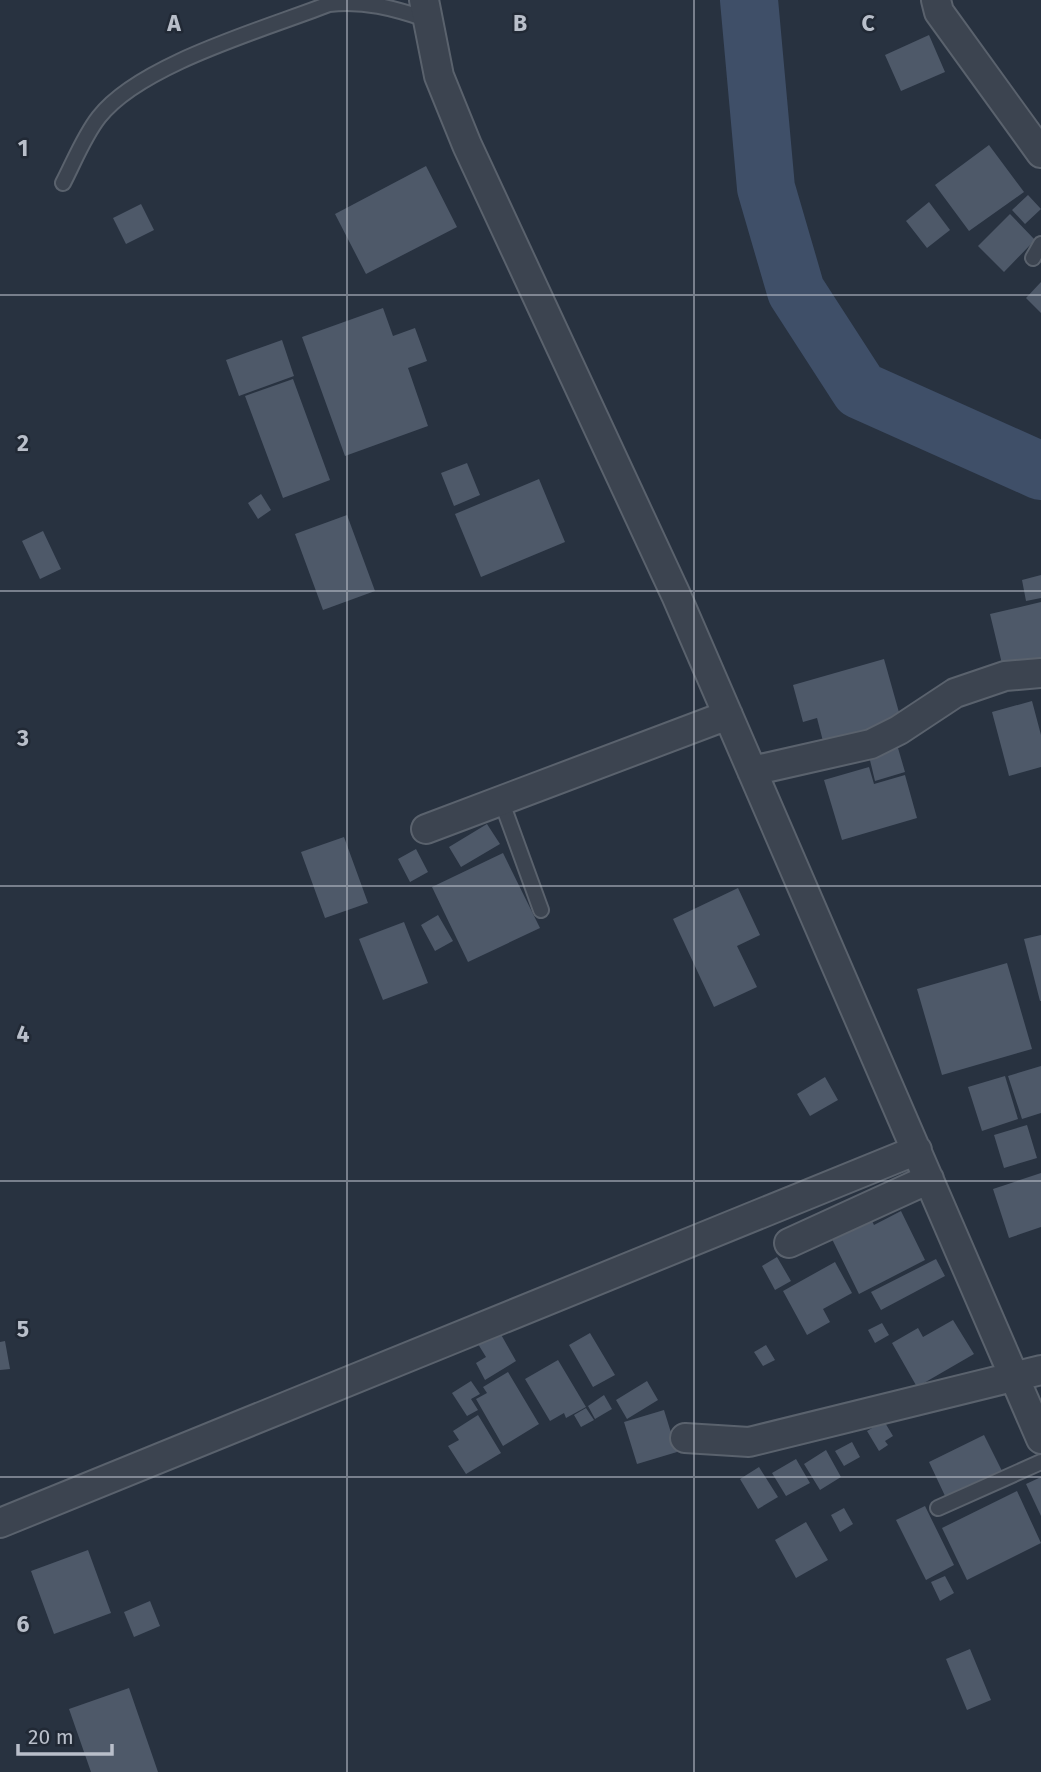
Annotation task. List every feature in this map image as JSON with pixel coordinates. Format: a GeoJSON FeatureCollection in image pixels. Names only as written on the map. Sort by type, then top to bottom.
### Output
{"type":"FeatureCollection","features":[{"type":"Feature","properties":{"kind":"street"},"geometry":{"type":"LineString","coordinates":[[936,0],[939,12],[1041,153]]}},
{"type":"Feature","properties":{"kind":"street"},"geometry":{"type":"LineString","coordinates":[[425,9],[439,76],[467,145],[676,595],[929,1179],[1028,1374],[1041,1439]]}},
{"type":"Feature","properties":{"kind":"street"},"geometry":{"type":"LineString","coordinates":[[752,771],[871,744],[900,730],[955,693],[1005,676],[1041,673]]}},
{"type":"Feature","properties":{"kind":"street"},"geometry":{"type":"LineString","coordinates":[[426,829],[728,715]]}},
{"type":"Feature","properties":{"kind":"street"},"geometry":{"type":"LineString","coordinates":[[0,1523],[917,1150]]}},
{"type":"Feature","properties":{"kind":"street"},"geometry":{"type":"LineString","coordinates":[[789,1242],[929,1179]]}},
{"type":"Feature","properties":{"kind":"street"},"geometry":{"type":"LineString","coordinates":[[685,1438],[749,1442],[1028,1374]]}},
{"type":"Feature","properties":{"kind":"lane"},"geometry":{"type":"LineString","coordinates":[[63,183],[99,117],[128,88],[167,67],[329,4],[348,0],[425,9]]}},
{"type":"Feature","properties":{"kind":"lane"},"geometry":{"type":"LineString","coordinates":[[1033,258],[1041,244]]}},
{"type":"Feature","properties":{"kind":"lane"},"geometry":{"type":"LineString","coordinates":[[501,800],[541,910]]}},
{"type":"Feature","properties":{"kind":"lane"},"geometry":{"type":"LineString","coordinates":[[938,1508],[1041,1462]]}},
{"type":"Feature","properties":{"kind":"building"},"geometry":{"type":"Polygon","coordinates":[[[929,35],[945,72],[901,91],[885,55],[929,35]]]}},
{"type":"Feature","properties":{"kind":"building"},"geometry":{"type":"Polygon","coordinates":[[[989,145],[1024,192],[969,231],[935,185],[989,145]]]}},
{"type":"Feature","properties":{"kind":"building"},"geometry":{"type":"Polygon","coordinates":[[[426,166],[457,227],[366,274],[335,214],[426,166]]]}},
{"type":"Feature","properties":{"kind":"building"},"geometry":{"type":"Polygon","coordinates":[[[1028,195],[1041,209],[1025,224],[1012,210],[1028,195]]]}},
{"type":"Feature","properties":{"kind":"building"},"geometry":{"type":"Polygon","coordinates":[[[929,202],[950,230],[927,248],[906,221],[929,202]]]}},
{"type":"Feature","properties":{"kind":"building"},"geometry":{"type":"Polygon","coordinates":[[[141,204],[154,230],[126,244],[113,218],[141,204]]]}},
{"type":"Feature","properties":{"kind":"building"},"geometry":{"type":"Polygon","coordinates":[[[1010,214],[1035,240],[1004,272],[978,246],[1010,214]]]}},
{"type":"Feature","properties":{"kind":"building"},"geometry":{"type":"Polygon","coordinates":[[[1041,282],[1041,313],[1026,298],[1041,282]]]}},
{"type":"Feature","properties":{"kind":"building"},"geometry":{"type":"Polygon","coordinates":[[[383,308],[393,336],[415,328],[427,361],[408,368],[428,426],[345,456],[302,337],[383,308]]]}},
{"type":"Feature","properties":{"kind":"building"},"geometry":{"type":"Polygon","coordinates":[[[282,340],[294,376],[239,396],[226,360],[282,340]]]}},
{"type":"Feature","properties":{"kind":"building"},"geometry":{"type":"Polygon","coordinates":[[[293,379],[330,480],[283,498],[245,396],[293,379]]]}},
{"type":"Feature","properties":{"kind":"building"},"geometry":{"type":"Polygon","coordinates":[[[467,463],[480,495],[454,506],[441,473],[467,463]]]}},
{"type":"Feature","properties":{"kind":"building"},"geometry":{"type":"Polygon","coordinates":[[[539,479],[565,542],[481,577],[455,514],[539,479]]]}},
{"type":"Feature","properties":{"kind":"building"},"geometry":{"type":"Polygon","coordinates":[[[261,494],[271,510],[258,519],[248,503],[261,494]]]}},
{"type":"Feature","properties":{"kind":"building"},"geometry":{"type":"Polygon","coordinates":[[[347,515],[375,591],[323,610],[295,534],[347,515]]]}},
{"type":"Feature","properties":{"kind":"building"},"geometry":{"type":"Polygon","coordinates":[[[43,531],[61,569],[40,579],[22,541],[43,531]]]}},
{"type":"Feature","properties":{"kind":"building"},"geometry":{"type":"Polygon","coordinates":[[[1041,575],[1041,598],[1026,601],[1022,580],[1041,575]]]}},
{"type":"Feature","properties":{"kind":"building"},"geometry":{"type":"Polygon","coordinates":[[[1041,602],[1041,659],[1003,668],[990,614],[1041,602]]]}},
{"type":"Feature","properties":{"kind":"building"},"geometry":{"type":"Polygon","coordinates":[[[884,659],[902,723],[824,745],[817,718],[803,722],[793,685],[884,659]]]}},
{"type":"Feature","properties":{"kind":"building"},"geometry":{"type":"Polygon","coordinates":[[[1032,701],[1041,735],[1041,767],[1009,776],[992,712],[1032,701]]]}},
{"type":"Feature","properties":{"kind":"building"},"geometry":{"type":"Polygon","coordinates":[[[898,748],[905,772],[875,781],[869,756],[898,748]]]}},
{"type":"Feature","properties":{"kind":"building"},"geometry":{"type":"Polygon","coordinates":[[[869,767],[874,784],[905,775],[917,818],[842,840],[824,780],[869,767]]]}},
{"type":"Feature","properties":{"kind":"building"},"geometry":{"type":"Polygon","coordinates":[[[487,824],[500,844],[461,867],[449,847],[487,824]]]}},
{"type":"Feature","properties":{"kind":"building"},"geometry":{"type":"Polygon","coordinates":[[[344,837],[368,903],[325,918],[301,852],[344,837]]]}},
{"type":"Feature","properties":{"kind":"building"},"geometry":{"type":"Polygon","coordinates":[[[416,849],[428,872],[410,882],[398,859],[416,849]]]}},
{"type":"Feature","properties":{"kind":"building"},"geometry":{"type":"Polygon","coordinates":[[[503,853],[540,928],[468,962],[432,887],[503,853]]]}},
{"type":"Feature","properties":{"kind":"building"},"geometry":{"type":"Polygon","coordinates":[[[738,888],[760,935],[737,946],[757,987],[714,1007],[673,919],[738,888]]]}},
{"type":"Feature","properties":{"kind":"building"},"geometry":{"type":"Polygon","coordinates":[[[438,915],[453,941],[435,951],[421,925],[438,915]]]}},
{"type":"Feature","properties":{"kind":"building"},"geometry":{"type":"Polygon","coordinates":[[[404,922],[428,983],[383,1000],[359,939],[404,922]]]}},
{"type":"Feature","properties":{"kind":"building"},"geometry":{"type":"Polygon","coordinates":[[[1041,935],[1041,1001],[1040,1001],[1024,939],[1041,935]]]}},
{"type":"Feature","properties":{"kind":"building"},"geometry":{"type":"Polygon","coordinates":[[[1007,963],[1032,1049],[942,1075],[917,989],[1007,963]]]}},
{"type":"Feature","properties":{"kind":"building"},"geometry":{"type":"Polygon","coordinates":[[[1041,1066],[1041,1113],[1022,1119],[1008,1076],[1041,1066]]]}},
{"type":"Feature","properties":{"kind":"building"},"geometry":{"type":"Polygon","coordinates":[[[1005,1076],[1018,1119],[982,1131],[968,1087],[1005,1076]]]}},
{"type":"Feature","properties":{"kind":"building"},"geometry":{"type":"Polygon","coordinates":[[[825,1077],[838,1100],[810,1116],[797,1094],[825,1077]]]}},
{"type":"Feature","properties":{"kind":"building"},"geometry":{"type":"Polygon","coordinates":[[[1027,1125],[1037,1158],[1004,1168],[994,1135],[1027,1125]]]}},
{"type":"Feature","properties":{"kind":"building"},"geometry":{"type":"Polygon","coordinates":[[[1041,1173],[1041,1227],[1009,1238],[993,1189],[1041,1173]]]}},
{"type":"Feature","properties":{"kind":"building"},"geometry":{"type":"Polygon","coordinates":[[[901,1211],[925,1260],[859,1294],[831,1237],[870,1217],[874,1225],[901,1211]]]}},
{"type":"Feature","properties":{"kind":"building"},"geometry":{"type":"Polygon","coordinates":[[[777,1257],[791,1281],[775,1290],[762,1266],[777,1257]]]}},
{"type":"Feature","properties":{"kind":"building"},"geometry":{"type":"Polygon","coordinates":[[[936,1259],[945,1276],[881,1310],[871,1292],[936,1259]]]}},
{"type":"Feature","properties":{"kind":"building"},"geometry":{"type":"Polygon","coordinates":[[[835,1262],[852,1293],[823,1309],[830,1322],[807,1335],[783,1291],[835,1262]]]}},
{"type":"Feature","properties":{"kind":"building"},"geometry":{"type":"Polygon","coordinates":[[[953,1320],[974,1354],[917,1387],[892,1343],[918,1328],[923,1337],[953,1320]]]}},
{"type":"Feature","properties":{"kind":"building"},"geometry":{"type":"Polygon","coordinates":[[[882,1323],[889,1335],[875,1343],[868,1330],[882,1323]]]}},
{"type":"Feature","properties":{"kind":"building"},"geometry":{"type":"Polygon","coordinates":[[[499,1331],[516,1361],[485,1380],[476,1363],[486,1357],[478,1344],[499,1331]]]}},
{"type":"Feature","properties":{"kind":"building"},"geometry":{"type":"Polygon","coordinates":[[[590,1333],[615,1375],[593,1387],[569,1345],[590,1333]]]}},
{"type":"Feature","properties":{"kind":"building"},"geometry":{"type":"Polygon","coordinates":[[[5,1341],[10,1369],[0,1370],[0,1342],[5,1341]]]}},
{"type":"Feature","properties":{"kind":"building"},"geometry":{"type":"Polygon","coordinates":[[[766,1345],[775,1360],[763,1366],[754,1352],[766,1345]]]}},
{"type":"Feature","properties":{"kind":"building"},"geometry":{"type":"Polygon","coordinates":[[[558,1360],[586,1407],[566,1418],[564,1413],[550,1421],[525,1379],[558,1360]]]}},
{"type":"Feature","properties":{"kind":"building"},"geometry":{"type":"Polygon","coordinates":[[[508,1372],[539,1424],[503,1446],[476,1399],[487,1393],[483,1387],[508,1372]]]}},
{"type":"Feature","properties":{"kind":"building"},"geometry":{"type":"Polygon","coordinates":[[[471,1381],[480,1394],[471,1399],[478,1410],[467,1416],[452,1393],[471,1381]]]}},
{"type":"Feature","properties":{"kind":"building"},"geometry":{"type":"Polygon","coordinates":[[[647,1381],[658,1400],[627,1419],[616,1400],[647,1381]]]}},
{"type":"Feature","properties":{"kind":"building"},"geometry":{"type":"Polygon","coordinates":[[[604,1395],[612,1409],[595,1419],[588,1406],[604,1395]]]}},
{"type":"Feature","properties":{"kind":"building"},"geometry":{"type":"Polygon","coordinates":[[[586,1408],[594,1420],[581,1427],[574,1415],[586,1408]]]}},
{"type":"Feature","properties":{"kind":"building"},"geometry":{"type":"Polygon","coordinates":[[[664,1410],[677,1452],[637,1464],[624,1422],[664,1410]]]}},
{"type":"Feature","properties":{"kind":"building"},"geometry":{"type":"Polygon","coordinates":[[[478,1415],[501,1453],[466,1474],[448,1446],[459,1440],[453,1431],[478,1415]]]}},
{"type":"Feature","properties":{"kind":"building"},"geometry":{"type":"Polygon","coordinates":[[[884,1421],[893,1436],[885,1441],[888,1445],[879,1451],[867,1431],[884,1421]]]}},
{"type":"Feature","properties":{"kind":"building"},"geometry":{"type":"Polygon","coordinates":[[[984,1435],[1002,1471],[946,1498],[929,1462],[984,1435]]]}},
{"type":"Feature","properties":{"kind":"building"},"geometry":{"type":"Polygon","coordinates":[[[852,1442],[860,1457],[844,1466],[835,1451],[852,1442]]]}},
{"type":"Feature","properties":{"kind":"building"},"geometry":{"type":"Polygon","coordinates":[[[826,1450],[841,1477],[820,1490],[804,1464],[826,1450]]]}},
{"type":"Feature","properties":{"kind":"building"},"geometry":{"type":"Polygon","coordinates":[[[796,1459],[810,1483],[786,1496],[772,1473],[796,1459]]]}},
{"type":"Feature","properties":{"kind":"building"},"geometry":{"type":"Polygon","coordinates":[[[759,1467],[778,1497],[758,1509],[740,1479],[759,1467]]]}},
{"type":"Feature","properties":{"kind":"building"},"geometry":{"type":"Polygon","coordinates":[[[1041,1477],[1041,1516],[1026,1484],[1041,1477]]]}},
{"type":"Feature","properties":{"kind":"building"},"geometry":{"type":"Polygon","coordinates":[[[1017,1491],[1041,1543],[967,1580],[942,1528],[1017,1491]]]}},
{"type":"Feature","properties":{"kind":"building"},"geometry":{"type":"Polygon","coordinates":[[[925,1506],[954,1565],[926,1580],[896,1520],[925,1506]]]}},
{"type":"Feature","properties":{"kind":"building"},"geometry":{"type":"Polygon","coordinates":[[[844,1508],[853,1524],[840,1532],[831,1515],[844,1508]]]}},
{"type":"Feature","properties":{"kind":"building"},"geometry":{"type":"Polygon","coordinates":[[[806,1522],[828,1560],[796,1578],[775,1540],[806,1522]]]}},
{"type":"Feature","properties":{"kind":"building"},"geometry":{"type":"Polygon","coordinates":[[[88,1550],[111,1613],[54,1634],[31,1571],[88,1550]]]}},
{"type":"Feature","properties":{"kind":"building"},"geometry":{"type":"Polygon","coordinates":[[[945,1576],[954,1593],[940,1601],[931,1582],[945,1576]]]}},
{"type":"Feature","properties":{"kind":"building"},"geometry":{"type":"Polygon","coordinates":[[[150,1601],[160,1626],[134,1637],[124,1612],[150,1601]]]}},
{"type":"Feature","properties":{"kind":"building"},"geometry":{"type":"Polygon","coordinates":[[[970,1649],[991,1700],[967,1710],[946,1659],[970,1649]]]}},
{"type":"Feature","properties":{"kind":"building"},"geometry":{"type":"Polygon","coordinates":[[[129,1688],[158,1772],[91,1772],[69,1709],[129,1688]]]}},
{"type":"Feature","properties":{"kind":"waterway"},"geometry":{"type":"LineString","coordinates":[[749,0],[766,188],[796,291],[860,390],[1041,471]]}}]}
